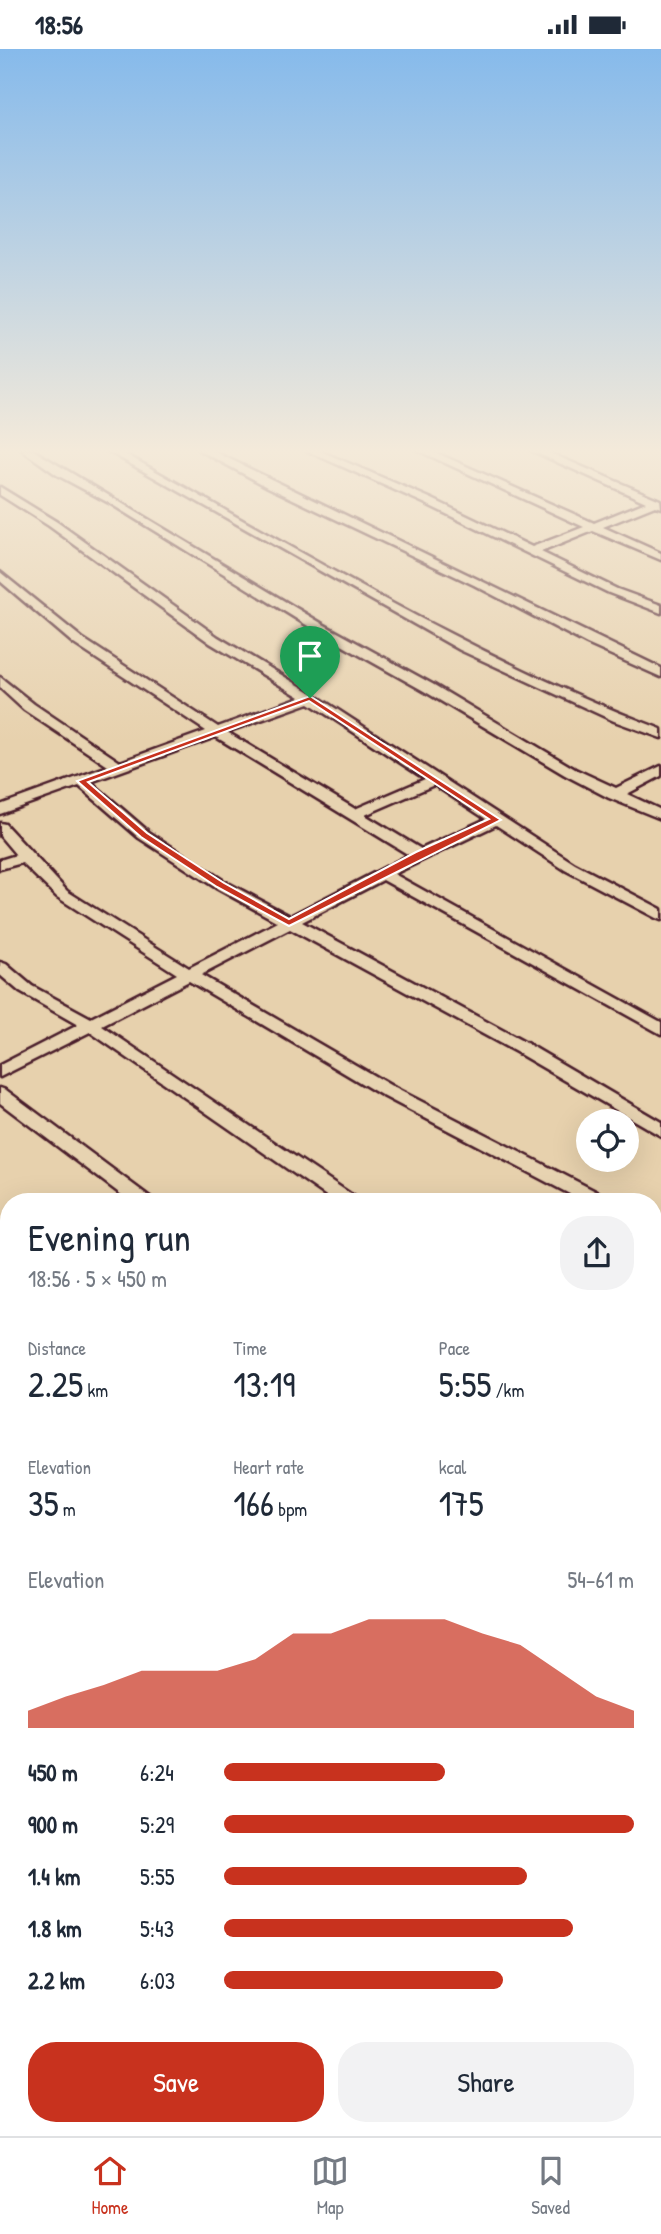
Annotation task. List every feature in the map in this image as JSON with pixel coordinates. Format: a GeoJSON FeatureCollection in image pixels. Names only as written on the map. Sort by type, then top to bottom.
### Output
{"type":"FeatureCollection","features":[{"type":"Feature","properties":{"kind":"street"},"geometry":{"type":"LineString","coordinates":[[85,547],[214,640],[310,698],[570,867],[661,915]]}},
{"type":"Feature","properties":{"kind":"street"},"geometry":{"type":"LineString","coordinates":[[189,547],[317,626],[429,688],[570,772],[661,815]]}},
{"type":"Feature","properties":{"kind":"street"},"geometry":{"type":"LineString","coordinates":[[286,547],[464,647],[619,718],[661,734]]}},
{"type":"Feature","properties":{"kind":"street"},"geometry":{"type":"LineString","coordinates":[[399,547],[477,583],[622,657],[661,673]]}},
{"type":"Feature","properties":{"kind":"street"},"geometry":{"type":"LineString","coordinates":[[525,547],[613,591],[661,609]]}},
{"type":"Feature","properties":{"kind":"street"},"geometry":{"type":"LineString","coordinates":[[533,551],[543,547]]}},
{"type":"Feature","properties":{"kind":"street"},"geometry":{"type":"LineString","coordinates":[[639,547],[661,557]]}},
{"type":"Feature","properties":{"kind":"street"},"geometry":{"type":"LineString","coordinates":[[0,575],[78,641],[218,732],[420,855]]}},
{"type":"Feature","properties":{"kind":"street"},"geometry":{"type":"LineString","coordinates":[[0,681],[29,707],[118,768]]}},
{"type":"Feature","properties":{"kind":"street"},"geometry":{"type":"LineString","coordinates":[[0,810],[310,698]]}},
{"type":"Feature","properties":{"kind":"street"},"geometry":{"type":"LineString","coordinates":[[614,795],[661,770]]}},
{"type":"Feature","properties":{"kind":"street"},"geometry":{"type":"LineString","coordinates":[[355,815],[434,780]]}},
{"type":"Feature","properties":{"kind":"street"},"geometry":{"type":"LineString","coordinates":[[81,781],[144,835],[221,885],[522,1048],[661,1130]]}},
{"type":"Feature","properties":{"kind":"street"},"geometry":{"type":"LineString","coordinates":[[0,1072],[420,855],[496,820]]}},
{"type":"Feature","properties":{"kind":"street"},"geometry":{"type":"LineString","coordinates":[[0,827],[62,894],[188,974],[389,1092],[583,1193]]}},
{"type":"Feature","properties":{"kind":"street"},"geometry":{"type":"LineString","coordinates":[[0,865],[25,857]]}},
{"type":"Feature","properties":{"kind":"street"},"geometry":{"type":"LineString","coordinates":[[385,875],[661,1029]]}},
{"type":"Feature","properties":{"kind":"street"},"geometry":{"type":"LineString","coordinates":[[0,967],[26,989],[90,1025],[335,1193]]}},
{"type":"Feature","properties":{"kind":"street"},"geometry":{"type":"LineString","coordinates":[[0,1094],[131,1193]]}},
{"type":"Feature","properties":{"kind":"route"},"geometry":{"type":"LineString","coordinates":[[310,698],[496,820],[420,855],[289,923],[221,885],[144,835],[81,781],[218,732],[310,698]]}}]}
